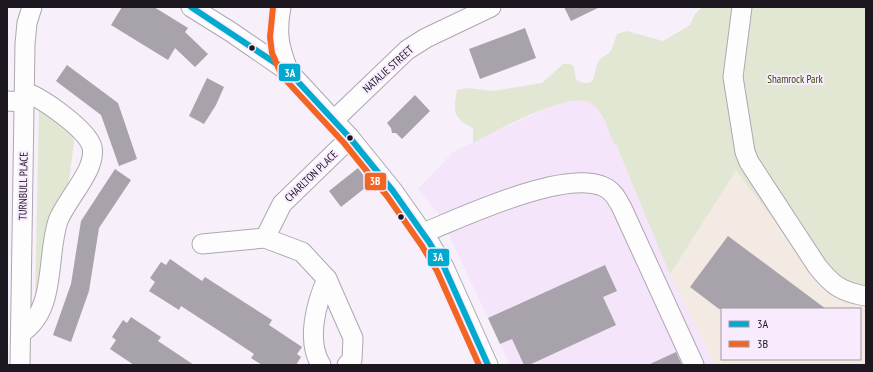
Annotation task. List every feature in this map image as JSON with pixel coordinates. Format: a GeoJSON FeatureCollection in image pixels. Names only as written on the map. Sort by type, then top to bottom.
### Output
{"type":"FeatureCollection","features":[{"type":"Feature","properties":{"kind":"street","name":"TURNBULL PLACE"},"geometry":{"type":"LineString","coordinates":[[20,365],[19,98],[26,32],[32,7]]}},
{"type":"Feature","properties":{"kind":"street"},"geometry":{"type":"LineString","coordinates":[[191,7],[289,72],[350,138],[393,191],[423,233],[444,267],[488,365]]}},
{"type":"Feature","properties":{"kind":"street"},"geometry":{"type":"LineString","coordinates":[[281,7],[278,36],[280,51],[289,72]]}},
{"type":"Feature","properties":{"kind":"street","name":"NATALIE STREET"},"geometry":{"type":"LineString","coordinates":[[334,120],[407,50],[432,35],[491,7]]}},
{"type":"Feature","properties":{"kind":"street"},"geometry":{"type":"LineString","coordinates":[[742,7],[733,77],[746,156],[817,266],[828,279],[838,288],[866,296]]}},
{"type":"Feature","properties":{"kind":"street"},"geometry":{"type":"LineString","coordinates":[[19,98],[44,102],[88,139],[93,152],[90,165],[58,221],[48,283],[43,303],[33,323],[21,334]]}},
{"type":"Feature","properties":{"kind":"street","name":"CHARLTON PLACE"},"geometry":{"type":"LineString","coordinates":[[265,238],[282,204],[350,138]]}},
{"type":"Feature","properties":{"kind":"street"},"geometry":{"type":"LineString","coordinates":[[423,233],[521,195],[576,183],[601,185],[613,193],[622,208],[694,365]]}},
{"type":"Feature","properties":{"kind":"street"},"geometry":{"type":"LineString","coordinates":[[202,244],[265,238],[302,252],[327,279],[353,338],[352,360],[347,365]]}},
{"type":"Feature","properties":{"kind":"street"},"geometry":{"type":"LineString","coordinates":[[321,365],[316,357],[315,315],[322,289],[327,279]]}},
{"type":"Feature","properties":{"kind":"shaded area"},"geometry":{"type":"Polygon","coordinates":[[[573,99],[583,99],[593,104],[602,117],[614,144],[616,143],[670,275],[715,365],[510,365],[439,214],[418,189],[453,152],[553,105],[573,99]]]}},
{"type":"Feature","properties":{"kind":"shaded area"},"geometry":{"type":"Polygon","coordinates":[[[736,169],[829,294],[866,302],[866,365],[715,365],[670,276],[736,169]]]}},
{"type":"Feature","properties":{"kind":"green space","name":"Shamrock Park"},"geometry":{"type":"Polygon","coordinates":[[[702,7],[866,7],[866,302],[829,294],[736,170],[670,275],[616,144],[614,144],[600,112],[592,104],[582,101],[568,102],[551,106],[533,113],[473,143],[473,128],[462,121],[456,114],[455,104],[457,90],[468,88],[493,91],[542,83],[563,64],[570,64],[574,67],[576,80],[588,83],[591,82],[598,62],[610,52],[617,34],[627,31],[663,41],[690,25],[695,14],[702,7]]]}},
{"type":"Feature","properties":{"kind":"green space"},"geometry":{"type":"Polygon","coordinates":[[[39,108],[66,126],[73,137],[74,142],[69,181],[35,303],[39,108]]]}},
{"type":"Feature","properties":{"kind":"building"},"geometry":{"type":"Polygon","coordinates":[[[122,7],[154,7],[188,28],[185,32],[208,54],[195,67],[175,48],[168,60],[111,25],[122,7]]]}},
{"type":"Feature","properties":{"kind":"building"},"geometry":{"type":"Polygon","coordinates":[[[564,7],[600,7],[571,21],[564,7]]]}},
{"type":"Feature","properties":{"kind":"building"},"geometry":{"type":"Polygon","coordinates":[[[525,28],[536,58],[480,79],[469,49],[525,28]]]}},
{"type":"Feature","properties":{"kind":"building"},"geometry":{"type":"Polygon","coordinates":[[[67,65],[118,103],[137,159],[119,166],[101,115],[56,81],[67,65]]]}},
{"type":"Feature","properties":{"kind":"building"},"geometry":{"type":"Polygon","coordinates":[[[207,78],[224,87],[216,105],[204,124],[189,116],[207,78]]]}},
{"type":"Feature","properties":{"kind":"building"},"geometry":{"type":"Polygon","coordinates":[[[415,95],[430,111],[402,139],[396,133],[392,133],[391,128],[387,123],[415,95]]]}},
{"type":"Feature","properties":{"kind":"building"},"geometry":{"type":"Polygon","coordinates":[[[358,168],[370,184],[341,207],[329,191],[358,168]]]}},
{"type":"Feature","properties":{"kind":"building"},"geometry":{"type":"Polygon","coordinates":[[[115,169],[131,180],[99,228],[89,291],[71,342],[53,335],[71,284],[81,221],[115,169]]]}},
{"type":"Feature","properties":{"kind":"building"},"geometry":{"type":"Polygon","coordinates":[[[728,236],[825,308],[719,309],[690,287],[728,236]]]}},
{"type":"Feature","properties":{"kind":"building"},"geometry":{"type":"Polygon","coordinates":[[[170,259],[202,281],[205,277],[272,320],[269,325],[302,347],[297,354],[301,357],[296,365],[262,365],[251,358],[254,354],[221,332],[181,306],[179,310],[149,291],[155,282],[150,278],[161,262],[166,265],[170,259]]]}},
{"type":"Feature","properties":{"kind":"building"},"geometry":{"type":"Polygon","coordinates":[[[605,265],[617,291],[603,297],[616,325],[529,365],[524,365],[512,339],[500,344],[488,318],[605,265]]]}},
{"type":"Feature","properties":{"kind":"building"},"geometry":{"type":"Polygon","coordinates":[[[131,317],[161,337],[158,341],[194,365],[134,365],[110,349],[116,340],[112,337],[123,320],[127,323],[131,317]]]}},
{"type":"Feature","properties":{"kind":"building"},"geometry":{"type":"Polygon","coordinates":[[[676,352],[682,365],[648,365],[676,352]]]}},
{"type":"Feature","properties":{"kind":"transit line","name":"3A"},"geometry":{"type":"LineString","coordinates":[[191,7],[289,72],[350,138],[393,191],[429,242],[444,267],[488,365]]}},
{"type":"Feature","properties":{"kind":"transit line","name":"3B"},"geometry":{"type":"LineString","coordinates":[[273,7],[270,37],[272,53],[282,76],[344,143],[387,196],[422,246],[437,271],[479,365]]}}]}
